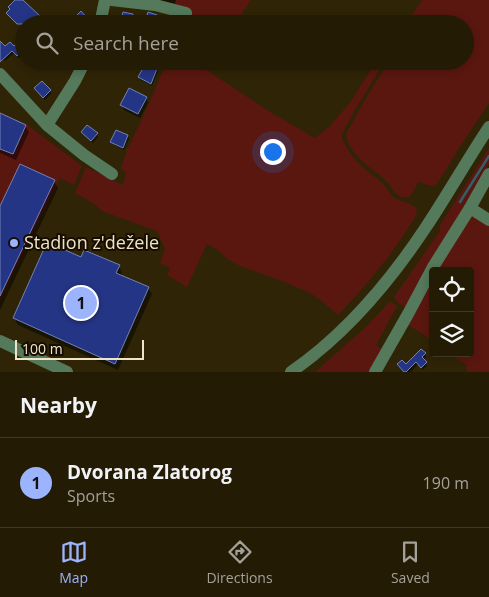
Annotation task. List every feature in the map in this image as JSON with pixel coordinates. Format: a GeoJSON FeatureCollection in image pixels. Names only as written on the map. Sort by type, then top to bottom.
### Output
{"type":"FeatureCollection","features":[{"type":"Feature","properties":{"kind":"street"},"geometry":{"type":"LineString","coordinates":[[102,15],[105,0]]}},
{"type":"Feature","properties":{"kind":"street"},"geometry":{"type":"LineString","coordinates":[[112,0],[155,5],[186,13]]}},
{"type":"Feature","properties":{"kind":"street"},"geometry":{"type":"LineString","coordinates":[[48,124],[80,70]]}},
{"type":"Feature","properties":{"kind":"street"},"geometry":{"type":"LineString","coordinates":[[0,74],[48,124],[84,155],[112,174]]}},
{"type":"Feature","properties":{"kind":"street"},"geometry":{"type":"LineString","coordinates":[[291,372],[339,333],[366,306],[394,273],[426,227],[489,127]]}},
{"type":"Feature","properties":{"kind":"street"},"geometry":{"type":"LineString","coordinates":[[381,369],[433,266],[489,174]]}},
{"type":"Feature","properties":{"kind":"street"},"geometry":{"type":"LineString","coordinates":[[470,208],[489,220]]}},
{"type":"Feature","properties":{"kind":"street"},"geometry":{"type":"LineString","coordinates":[[0,341],[67,372]]}},
{"type":"Feature","properties":{"kind":"shaded area"},"geometry":{"type":"Polygon","coordinates":[[[175,0],[251,0],[240,15],[186,15],[188,11],[173,7],[175,0]]]}},
{"type":"Feature","properties":{"kind":"shaded area"},"geometry":{"type":"Polygon","coordinates":[[[422,0],[489,0],[489,103],[435,186],[419,181],[409,198],[397,195],[384,179],[359,158],[350,146],[346,134],[383,70],[474,70],[474,15],[412,15],[422,0]]]}},
{"type":"Feature","properties":{"kind":"shaded area"},"geometry":{"type":"Polygon","coordinates":[[[163,70],[207,70],[267,110],[315,138],[330,126],[351,101],[370,70],[379,70],[341,136],[349,152],[361,165],[382,182],[393,197],[416,208],[417,214],[400,241],[380,267],[338,315],[310,293],[240,266],[207,244],[187,287],[167,275],[170,268],[160,263],[165,249],[157,231],[104,212],[75,193],[86,167],[123,185],[126,173],[121,168],[127,150],[163,70]]]}},
{"type":"Feature","properties":{"kind":"shaded area","name":"Stadion z'dežele"},"geometry":{"type":"Polygon","coordinates":[[[0,112],[26,124],[82,166],[74,185],[60,178],[0,301],[0,112]]]}},
{"type":"Feature","properties":{"kind":"shaded area"},"geometry":{"type":"Polygon","coordinates":[[[489,148],[489,164],[431,267],[429,267],[429,271],[408,308],[394,297],[440,231],[440,225],[489,148]]]}},
{"type":"Feature","properties":{"kind":"shaded area"},"geometry":{"type":"Polygon","coordinates":[[[471,217],[476,217],[489,223],[489,372],[469,372],[466,369],[467,365],[453,357],[474,357],[474,267],[437,267],[471,217]]]}},
{"type":"Feature","properties":{"kind":"shaded area"},"geometry":{"type":"Polygon","coordinates":[[[429,281],[429,339],[407,324],[429,281]]]}},
{"type":"Feature","properties":{"kind":"shaded area"},"geometry":{"type":"Polygon","coordinates":[[[390,301],[397,306],[376,345],[383,349],[370,372],[315,372],[366,327],[390,301]]]}},
{"type":"Feature","properties":{"kind":"building"},"geometry":{"type":"Polygon","coordinates":[[[15,0],[23,0],[39,15],[15,15],[15,22],[6,13],[10,9],[8,7],[15,0]]]}},
{"type":"Feature","properties":{"kind":"building"},"geometry":{"type":"Polygon","coordinates":[[[123,12],[133,14],[133,15],[122,15],[123,12]]]}},
{"type":"Feature","properties":{"kind":"building"},"geometry":{"type":"Polygon","coordinates":[[[0,41],[5,46],[10,42],[15,45],[15,54],[12,51],[0,62],[0,41]]]}},
{"type":"Feature","properties":{"kind":"building"},"geometry":{"type":"Polygon","coordinates":[[[142,70],[156,70],[151,84],[138,77],[142,70]]]}},
{"type":"Feature","properties":{"kind":"building"},"geometry":{"type":"Polygon","coordinates":[[[42,81],[51,90],[43,98],[34,88],[42,81]]]}},
{"type":"Feature","properties":{"kind":"building"},"geometry":{"type":"Polygon","coordinates":[[[129,88],[147,97],[138,114],[120,105],[129,88]]]}},
{"type":"Feature","properties":{"kind":"building"},"geometry":{"type":"Polygon","coordinates":[[[0,113],[26,125],[13,154],[0,149],[0,113]]]}},
{"type":"Feature","properties":{"kind":"building"},"geometry":{"type":"Polygon","coordinates":[[[87,125],[98,133],[91,141],[81,132],[87,125]]]}},
{"type":"Feature","properties":{"kind":"building"},"geometry":{"type":"Polygon","coordinates":[[[116,130],[128,135],[123,148],[110,142],[116,130]]]}},
{"type":"Feature","properties":{"kind":"building"},"geometry":{"type":"Polygon","coordinates":[[[20,164],[55,180],[0,296],[0,206],[20,164]]]}},
{"type":"Feature","properties":{"kind":"building"},"geometry":{"type":"Polygon","coordinates":[[[47,242],[81,257],[84,250],[120,265],[116,273],[149,287],[115,364],[13,318],[47,242]]]}},
{"type":"Feature","properties":{"kind":"building"},"geometry":{"type":"Polygon","coordinates":[[[421,349],[426,353],[422,357],[427,362],[421,368],[416,362],[404,372],[397,364],[402,360],[406,364],[421,349]]]}},
{"type":"Feature","properties":{"kind":"waterway"},"geometry":{"type":"LineString","coordinates":[[460,202],[489,156]]}},
{"type":"Feature","properties":{"kind":"place","name":"Stadion z'dežele"},"geometry":{"type":"Point","coordinates":[14,243]}},
{"type":"Feature","properties":{"kind":"place","name":"Dvorana Zlatorog"},"geometry":{"type":"Point","coordinates":[81,303]}}]}
